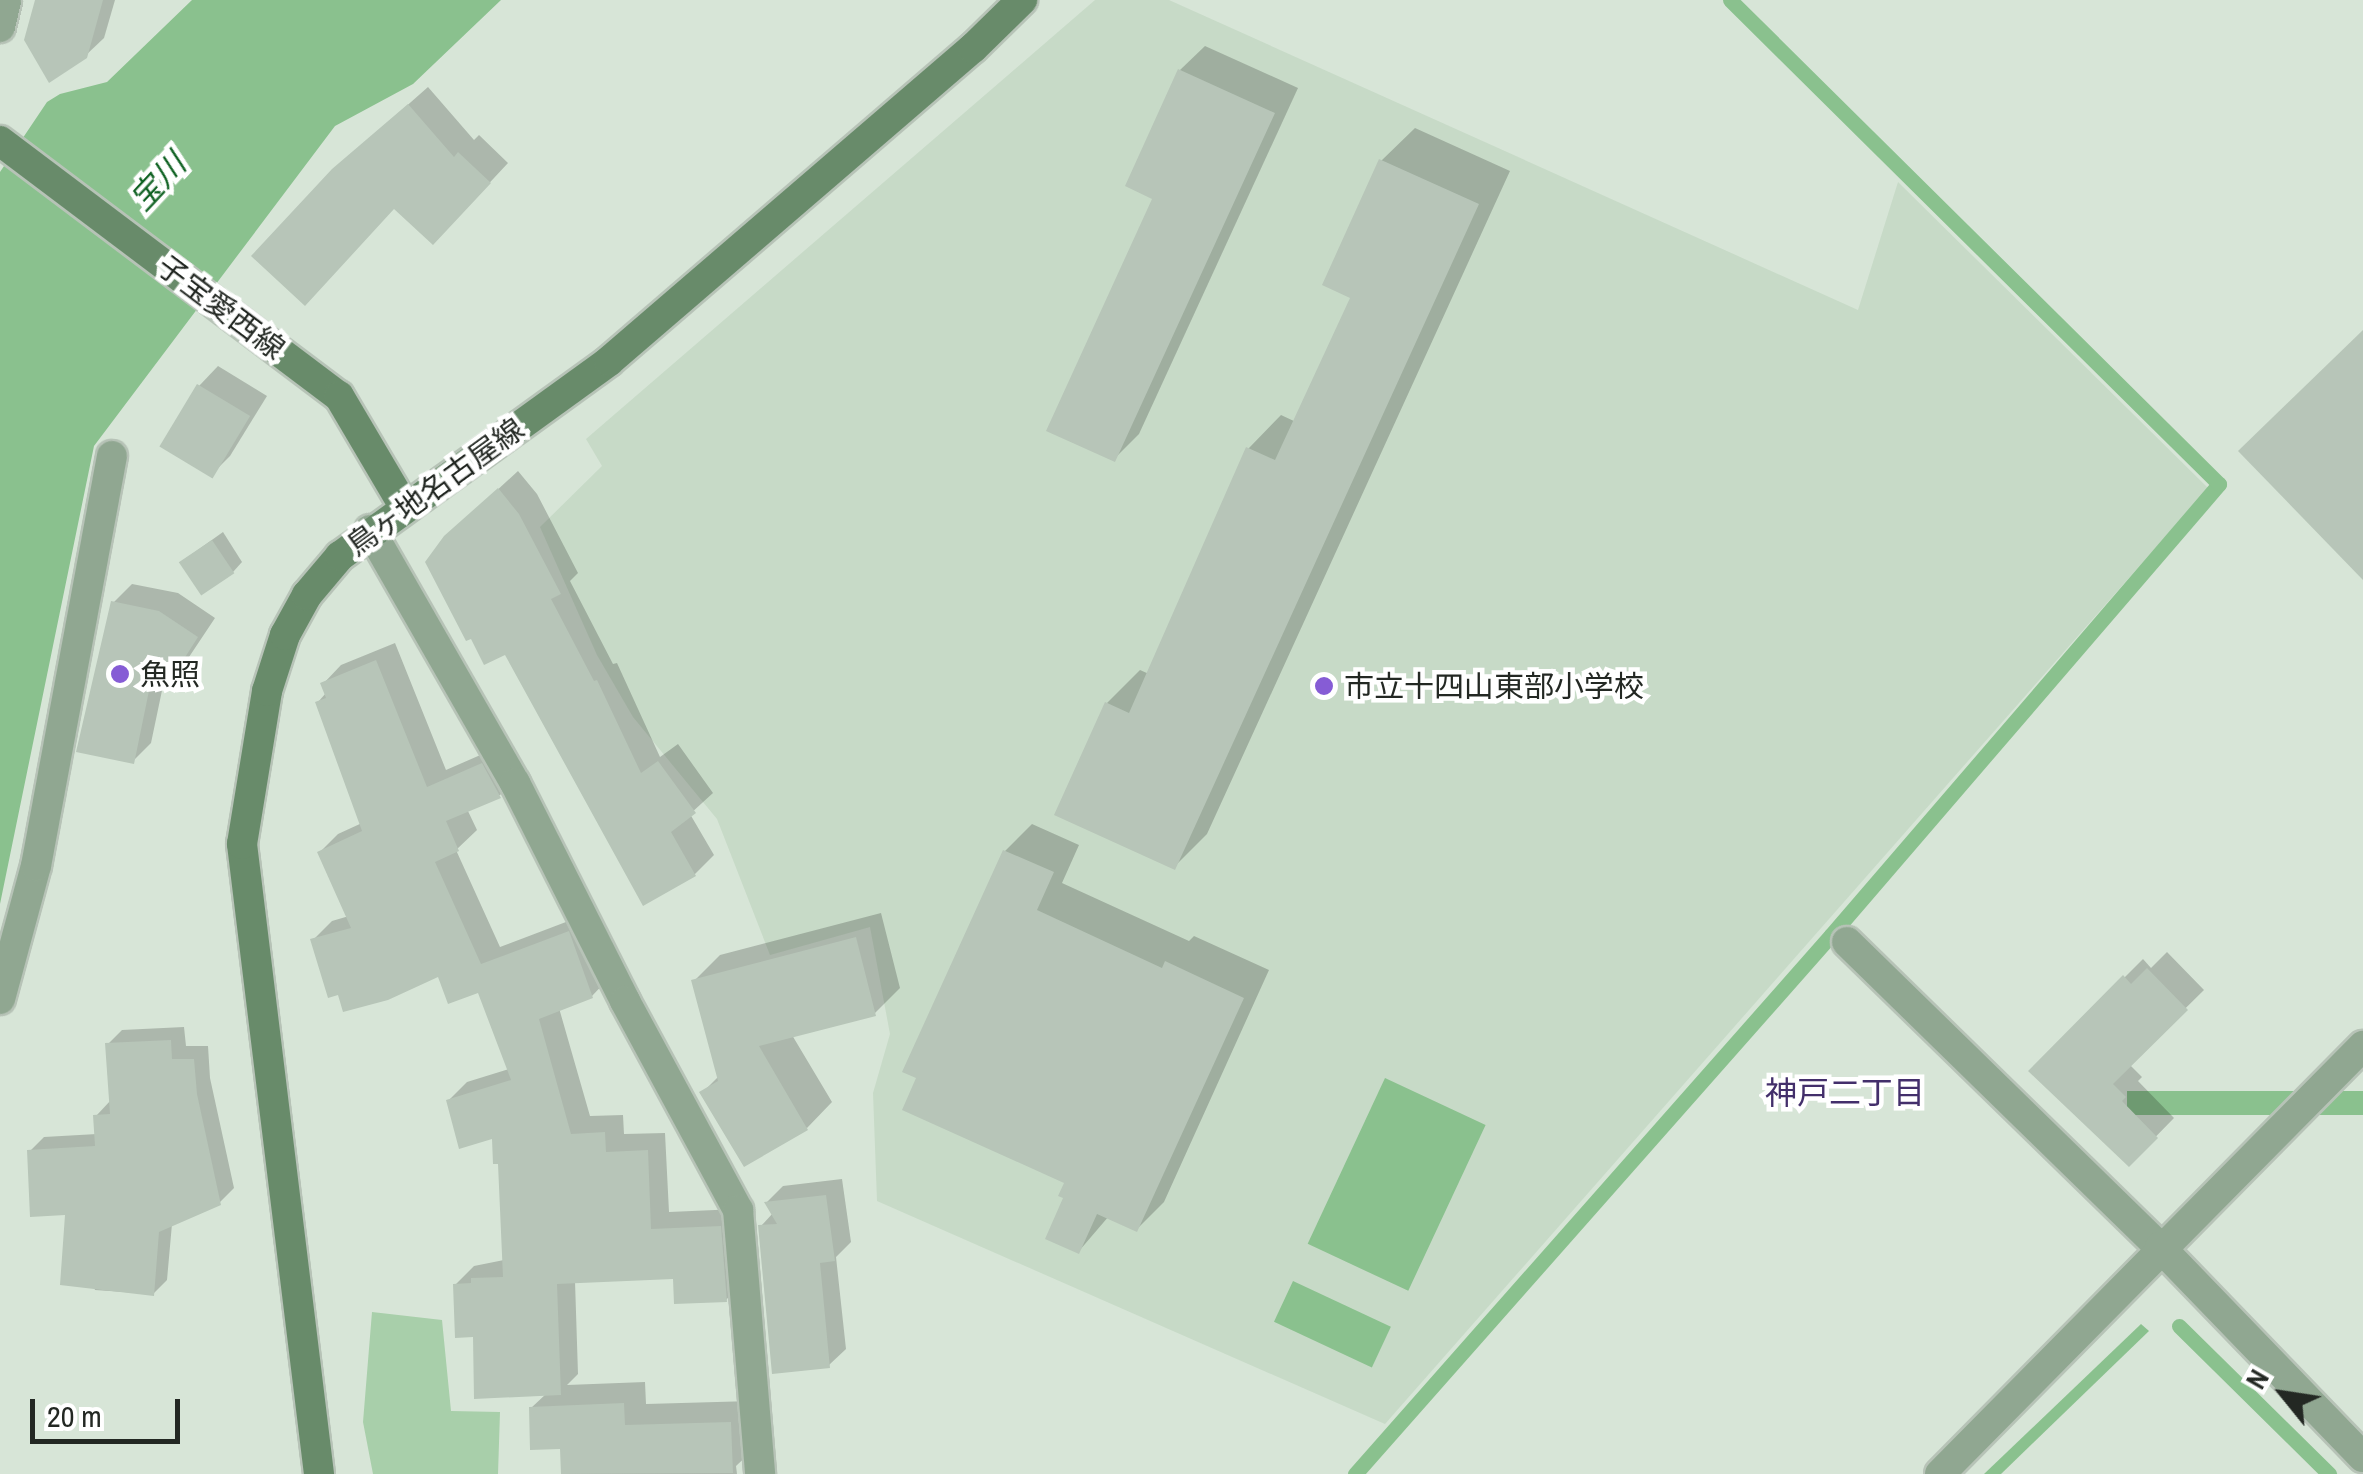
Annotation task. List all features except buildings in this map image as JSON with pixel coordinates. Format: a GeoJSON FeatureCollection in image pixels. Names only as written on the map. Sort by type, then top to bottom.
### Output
{"type":"FeatureCollection","features":[{"type":"Feature","properties":{"kind":"main road","name":"鳥ヶ地名古屋線"},"geometry":{"type":"LineString","coordinates":[[318,1474],[242,844],[263,710],[285,635],[307,596],[340,556],[370,530],[609,361],[973,48],[1022,0]]}},
{"type":"Feature","properties":{"kind":"main road","name":"子宝愛西線"},"geometry":{"type":"LineString","coordinates":[[0,141],[339,396],[404,508]]}},
{"type":"Feature","properties":{"kind":"street"},"geometry":{"type":"LineString","coordinates":[[0,27],[6,0]]}},
{"type":"Feature","properties":{"kind":"street"},"geometry":{"type":"LineString","coordinates":[[0,999],[36,866],[112,456]]}},
{"type":"Feature","properties":{"kind":"street"},"geometry":{"type":"LineString","coordinates":[[370,530],[515,783],[625,1001],[738,1210],[760,1474]]}},
{"type":"Feature","properties":{"kind":"street"},"geometry":{"type":"LineString","coordinates":[[1847,942],[2160,1247],[2363,1457]]}},
{"type":"Feature","properties":{"kind":"street"},"geometry":{"type":"LineString","coordinates":[[1940,1474],[2160,1247],[2363,1046]]}},
{"type":"Feature","properties":{"kind":"shaded area","name":"市立十四山東部小学校"},"geometry":{"type":"Polygon","coordinates":[[[1095,0],[1169,0],[1858,310],[1898,182],[2208,488],[1385,1424],[877,1201],[873,1093],[890,1034],[870,927],[770,955],[717,819],[633,717],[597,655],[540,527],[602,466],[586,439],[1095,0]]]}},
{"type":"Feature","properties":{"kind":"shaded area"},"geometry":{"type":"Polygon","coordinates":[[[372,1312],[442,1320],[451,1411],[500,1412],[498,1474],[373,1474],[363,1422],[372,1312]]]}},
{"type":"Feature","properties":{"kind":"water","name":"宝川"},"geometry":{"type":"Polygon","coordinates":[[[192,0],[501,0],[413,84],[335,126],[94,446],[0,904],[0,172],[47,102],[60,94],[107,82],[192,0]]]}},
{"type":"Feature","properties":{"kind":"water"},"geometry":{"type":"Polygon","coordinates":[[[1385,1078],[1486,1125],[1408,1291],[1308,1244],[1385,1078]]]}},
{"type":"Feature","properties":{"kind":"water"},"geometry":{"type":"Polygon","coordinates":[[[2127,1091],[2363,1091],[2363,1115],[2127,1115],[2127,1091]]]}},
{"type":"Feature","properties":{"kind":"water"},"geometry":{"type":"Polygon","coordinates":[[[1293,1281],[1391,1327],[1372,1367],[1274,1322],[1293,1281]]]}},
{"type":"Feature","properties":{"kind":"water"},"geometry":{"type":"Polygon","coordinates":[[[2141,1324],[2149,1331],[2001,1474],[1984,1474],[2141,1324]]]}},
{"type":"Feature","properties":{"kind":"waterway"},"geometry":{"type":"LineString","coordinates":[[1355,1474],[1831,935],[2219,484],[1730,0]]}},
{"type":"Feature","properties":{"kind":"waterway"},"geometry":{"type":"LineString","coordinates":[[2179,1326],[2329,1474]]}},
{"type":"Feature","properties":{"kind":"place","name":"魚照"},"geometry":{"type":"Point","coordinates":[120,674]}},
{"type":"Feature","properties":{"kind":"place","name":"市立十四山東部小学校"},"geometry":{"type":"Point","coordinates":[1324,686]}},
{"type":"Feature","properties":{"kind":"district","name":"神戸二丁目"},"geometry":{"type":"Point","coordinates":[1845,1093]}}]}
